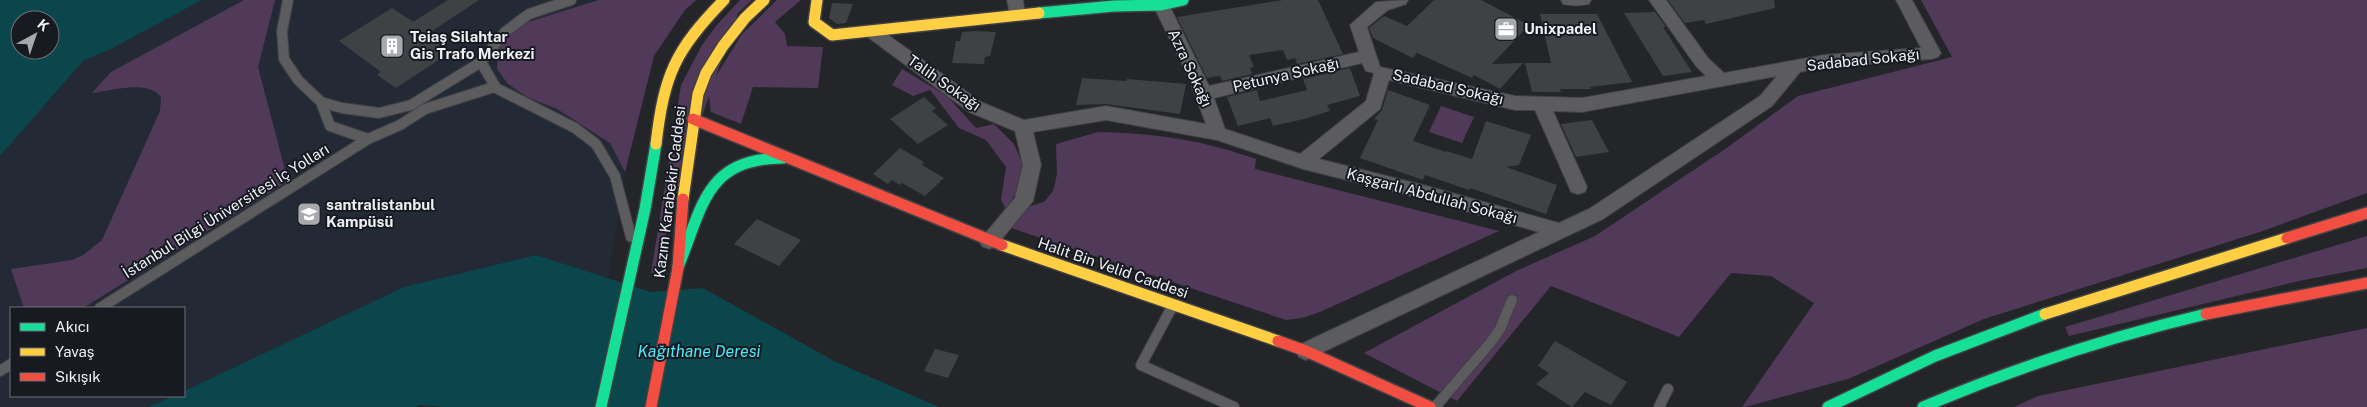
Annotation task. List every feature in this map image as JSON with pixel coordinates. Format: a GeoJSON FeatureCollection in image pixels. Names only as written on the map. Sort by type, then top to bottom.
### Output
{"type":"FeatureCollection","features":[{"type":"Feature","properties":{"kind":"main road","name":"Kazım Karabekir Caddesi"},"geometry":{"type":"LineString","coordinates":[[601,407],[635,258],[666,85],[671,70],[695,32],[724,0]]}},
{"type":"Feature","properties":{"kind":"main road","name":"Kazım Karabekir Caddesi"},"geometry":{"type":"LineString","coordinates":[[651,407],[678,268],[680,218],[698,94],[714,58],[732,33],[764,0]]}},
{"type":"Feature","properties":{"kind":"main road"},"geometry":{"type":"LineString","coordinates":[[817,0],[814,22],[832,35],[871,31],[1016,7],[1161,5],[1184,0]]}},
{"type":"Feature","properties":{"kind":"main road"},"geometry":{"type":"LineString","coordinates":[[1114,6],[1130,0]]}},
{"type":"Feature","properties":{"kind":"main road","name":"Halit Bin Velid Caddesi"},"geometry":{"type":"LineString","coordinates":[[693,119],[989,240],[1306,351],[1430,407]]}},
{"type":"Feature","properties":{"kind":"main road","name":"Halit Bin Velid Caddesi"},"geometry":{"type":"LineString","coordinates":[[678,268],[689,246],[705,199],[717,181],[732,169],[756,158],[785,158]]}},
{"type":"Feature","properties":{"kind":"main road"},"geometry":{"type":"LineString","coordinates":[[1828,407],[1944,351],[2010,326],[2367,213]]}},
{"type":"Feature","properties":{"kind":"main road"},"geometry":{"type":"LineString","coordinates":[[1923,407],[1976,382],[2075,349],[2227,310],[2367,283]]}},
{"type":"Feature","properties":{"kind":"street"},"geometry":{"type":"LineString","coordinates":[[1383,72],[1373,69],[1358,24],[1382,6],[1400,0]]}},
{"type":"Feature","properties":{"kind":"street"},"geometry":{"type":"LineString","coordinates":[[1569,0],[1583,0]]}},
{"type":"Feature","properties":{"kind":"street"},"geometry":{"type":"LineString","coordinates":[[1657,0],[1702,62],[1722,81]]}},
{"type":"Feature","properties":{"kind":"street","name":"Sadabad Sokağı"},"geometry":{"type":"LineString","coordinates":[[1303,162],[1374,104],[1383,72],[1515,103],[1582,105],[1824,61],[1932,53],[1904,0]]}},
{"type":"Feature","properties":{"kind":"street","name":"Azra Sokağı"},"geometry":{"type":"LineString","coordinates":[[1161,5],[1196,74],[1218,133]]}},
{"type":"Feature","properties":{"kind":"street","name":"Talih Sokağı"},"geometry":{"type":"LineString","coordinates":[[871,31],[975,107],[1023,127]]}},
{"type":"Feature","properties":{"kind":"street","name":"Petunya Sokağı"},"geometry":{"type":"LineString","coordinates":[[1204,94],[1368,56]]}},
{"type":"Feature","properties":{"kind":"street"},"geometry":{"type":"LineString","coordinates":[[1306,351],[1596,214],[1766,101],[1794,67]]}},
{"type":"Feature","properties":{"kind":"street"},"geometry":{"type":"LineString","coordinates":[[1541,104],[1578,187]]}},
{"type":"Feature","properties":{"kind":"street"},"geometry":{"type":"LineString","coordinates":[[989,240],[1024,200],[1032,164],[1023,127],[1106,113],[1218,133],[1303,162]]}},
{"type":"Feature","properties":{"kind":"street","name":"Kaşgarlı Abdullah Sokağı"},"geometry":{"type":"LineString","coordinates":[[1303,162],[1427,193],[1561,231]]}},
{"type":"Feature","properties":{"kind":"lane","name":"İstanbul Bilgi Üniversitesi İç Yolları"},"geometry":{"type":"LineString","coordinates":[[288,0],[282,31],[284,59],[298,80],[320,102],[330,126],[368,139]]}},
{"type":"Feature","properties":{"kind":"lane"},"geometry":{"type":"LineString","coordinates":[[320,102],[370,112],[387,111],[411,105],[481,62],[505,32],[529,14],[571,0]]}},
{"type":"Feature","properties":{"kind":"lane"},"geometry":{"type":"LineString","coordinates":[[481,62],[494,87],[579,131],[596,144],[610,166],[622,194],[635,258]]}},
{"type":"Feature","properties":{"kind":"lane","name":"İstanbul Bilgi Üniversitesi İç Yolları"},"geometry":{"type":"LineString","coordinates":[[102,307],[368,139],[400,125],[425,109],[494,87]]}},
{"type":"Feature","properties":{"kind":"lane"},"geometry":{"type":"LineString","coordinates":[[1435,407],[1491,342],[1500,329],[1512,300]]}},
{"type":"Feature","properties":{"kind":"lane"},"geometry":{"type":"LineString","coordinates":[[1173,305],[1141,365],[1234,407]]}},
{"type":"Feature","properties":{"kind":"lane"},"geometry":{"type":"LineString","coordinates":[[1659,407],[1668,389]]}},
{"type":"Feature","properties":{"kind":"shaded area","name":"santralistanbul Kampüsü"},"geometry":{"type":"Polygon","coordinates":[[[202,0],[696,0],[682,13],[655,54],[625,172],[608,279],[536,255],[404,287],[185,391],[185,307],[10,307],[10,397],[171,397],[149,407],[0,407],[0,156],[83,61],[113,48],[202,0]]]}},
{"type":"Feature","properties":{"kind":"shaded area"},"geometry":{"type":"Polygon","coordinates":[[[244,0],[275,0],[258,67],[288,181],[85,307],[24,307],[11,269],[72,260],[83,255],[102,240],[160,111],[161,97],[147,88],[138,87],[92,93],[111,72],[244,0]]]}},
{"type":"Feature","properties":{"kind":"shaded area"},"geometry":{"type":"Polygon","coordinates":[[[599,0],[696,0],[685,10],[654,56],[625,172],[610,143],[557,109],[527,97],[508,84],[497,69],[498,51],[512,27],[599,0]]]}},
{"type":"Feature","properties":{"kind":"shaded area"},"geometry":{"type":"Polygon","coordinates":[[[740,0],[752,0],[738,13],[670,208],[660,272],[651,273],[681,85],[702,45],[716,26],[740,0]]]}},
{"type":"Feature","properties":{"kind":"shaded area"},"geometry":{"type":"Polygon","coordinates":[[[777,0],[801,0],[775,22],[785,34],[787,46],[823,47],[818,88],[753,87],[741,124],[711,112],[708,89],[742,34],[777,0]]]}},
{"type":"Feature","properties":{"kind":"shaded area"},"geometry":{"type":"Polygon","coordinates":[[[1921,0],[2367,0],[2367,193],[2263,231],[1984,319],[1848,379],[1745,407],[1742,407],[1814,303],[1771,276],[1731,273],[1679,337],[1551,286],[1457,401],[1364,353],[1516,271],[1595,236],[1728,147],[1798,96],[1952,57],[1921,0]]]}},
{"type":"Feature","properties":{"kind":"shaded area"},"geometry":{"type":"Polygon","coordinates":[[[902,69],[947,96],[976,128],[994,124],[1014,144],[1023,164],[1016,193],[1006,209],[1001,200],[1006,167],[986,140],[959,128],[930,90],[913,96],[892,85],[902,69]]]}},
{"type":"Feature","properties":{"kind":"shaded area"},"geometry":{"type":"Polygon","coordinates":[[[1441,106],[1474,117],[1462,143],[1429,132],[1441,106]]]}},
{"type":"Feature","properties":{"kind":"shaded area"},"geometry":{"type":"Polygon","coordinates":[[[1098,132],[1159,136],[1197,142],[1256,159],[1255,169],[1499,231],[1320,312],[1302,318],[1286,320],[1011,228],[1024,208],[1044,202],[1053,191],[1057,174],[1056,144],[1098,132]]]}},
{"type":"Feature","properties":{"kind":"shaded area"},"geometry":{"type":"Polygon","coordinates":[[[2367,236],[2367,268],[2299,281],[2069,336],[2065,327],[2367,236]]]}},
{"type":"Feature","properties":{"kind":"shaded area"},"geometry":{"type":"Polygon","coordinates":[[[2367,328],[2367,407],[2014,407],[2038,396],[2367,328]]]}},
{"type":"Feature","properties":{"kind":"water"},"geometry":{"type":"Polygon","coordinates":[[[0,0],[202,0],[113,48],[83,61],[0,156],[0,0]]]}},
{"type":"Feature","properties":{"kind":"water","name":"Kağıthane Deresi"},"geometry":{"type":"Polygon","coordinates":[[[536,255],[651,292],[703,288],[836,362],[939,407],[442,407],[420,405],[416,407],[149,407],[171,397],[185,397],[185,391],[404,287],[536,255]]]}},
{"type":"Feature","properties":{"kind":"building","name":"Teiaş Silahtar Gis Trafo Merkezi"},"geometry":{"type":"Polygon","coordinates":[[[448,0],[479,0],[429,33],[444,43],[435,49],[446,55],[396,88],[377,75],[381,72],[339,41],[392,8],[413,22],[448,0]]]}},
{"type":"Feature","properties":{"kind":"building"},"geometry":{"type":"Polygon","coordinates":[[[1283,0],[1318,0],[1343,54],[1297,64],[1295,58],[1287,60],[1283,50],[1249,55],[1254,67],[1250,68],[1252,74],[1222,81],[1220,76],[1207,78],[1177,17],[1283,0]]]}},
{"type":"Feature","properties":{"kind":"building"},"geometry":{"type":"Polygon","coordinates":[[[1434,0],[1481,0],[1529,25],[1492,64],[1523,63],[1500,89],[1474,75],[1472,78],[1417,53],[1413,58],[1373,38],[1369,28],[1384,16],[1407,26],[1434,0]]]}},
{"type":"Feature","properties":{"kind":"building"},"geometry":{"type":"Polygon","coordinates":[[[1668,0],[1774,0],[1775,8],[1706,24],[1704,20],[1685,23],[1668,0]]]}},
{"type":"Feature","properties":{"kind":"building"},"geometry":{"type":"Polygon","coordinates":[[[832,3],[853,4],[846,23],[837,24],[829,18],[832,3]]]}},
{"type":"Feature","properties":{"kind":"building"},"geometry":{"type":"Polygon","coordinates":[[[1655,12],[1692,72],[1663,76],[1624,13],[1655,12]]]}},
{"type":"Feature","properties":{"kind":"building"},"geometry":{"type":"Polygon","coordinates":[[[1540,14],[1597,14],[1632,82],[1590,87],[1591,89],[1560,89],[1561,92],[1532,92],[1525,63],[1551,63],[1540,14]]]}},
{"type":"Feature","properties":{"kind":"building"},"geometry":{"type":"Polygon","coordinates":[[[962,32],[996,32],[990,56],[985,57],[984,64],[952,63],[956,41],[960,41],[962,32]]]}},
{"type":"Feature","properties":{"kind":"building"},"geometry":{"type":"Polygon","coordinates":[[[1350,68],[1360,96],[1327,105],[1330,111],[1304,119],[1273,126],[1270,118],[1238,126],[1227,97],[1257,90],[1260,101],[1307,90],[1303,79],[1350,68]]]}},
{"type":"Feature","properties":{"kind":"building"},"geometry":{"type":"Polygon","coordinates":[[[1082,78],[1126,81],[1127,79],[1186,84],[1180,114],[1106,104],[1076,105],[1082,78]]]}},
{"type":"Feature","properties":{"kind":"building"},"geometry":{"type":"Polygon","coordinates":[[[1388,90],[1430,105],[1413,141],[1446,152],[1472,159],[1486,121],[1531,135],[1519,165],[1506,167],[1557,185],[1546,214],[1470,188],[1469,190],[1425,175],[1423,180],[1360,158],[1378,120],[1374,119],[1382,110],[1388,90]]]}},
{"type":"Feature","properties":{"kind":"building"},"geometry":{"type":"Polygon","coordinates":[[[924,97],[936,108],[932,111],[948,125],[918,144],[890,119],[924,97]]]}},
{"type":"Feature","properties":{"kind":"building"},"geometry":{"type":"Polygon","coordinates":[[[1592,120],[1609,152],[1576,157],[1561,124],[1592,120]]]}},
{"type":"Feature","properties":{"kind":"building"},"geometry":{"type":"Polygon","coordinates":[[[900,148],[924,162],[922,165],[944,178],[925,196],[902,183],[900,185],[892,180],[888,184],[873,174],[900,148]]]}},
{"type":"Feature","properties":{"kind":"building"},"geometry":{"type":"Polygon","coordinates":[[[757,219],[801,240],[779,266],[734,244],[757,219]]]}},
{"type":"Feature","properties":{"kind":"building"},"geometry":{"type":"Polygon","coordinates":[[[1555,341],[1627,382],[1611,405],[1585,392],[1572,407],[1536,384],[1549,373],[1538,366],[1555,341]]]}},
{"type":"Feature","properties":{"kind":"building"},"geometry":{"type":"Polygon","coordinates":[[[935,349],[959,355],[948,378],[924,371],[935,349]]]}},
{"type":"Feature","properties":{"kind":"traffic: fast"},"geometry":{"type":"LineString","coordinates":[[1039,13],[1114,6],[1161,5],[1183,0]]}},
{"type":"Feature","properties":{"kind":"traffic: fast"},"geometry":{"type":"LineString","coordinates":[[601,407],[645,209],[656,144]]}},
{"type":"Feature","properties":{"kind":"traffic: fast"},"geometry":{"type":"LineString","coordinates":[[678,267],[700,210],[707,196],[725,173],[737,165],[748,161],[783,158]]}},
{"type":"Feature","properties":{"kind":"traffic: fast"},"geometry":{"type":"LineString","coordinates":[[1828,407],[1935,356],[2045,314]]}},
{"type":"Feature","properties":{"kind":"traffic: fast"},"geometry":{"type":"LineString","coordinates":[[1923,407],[2063,353],[2170,322],[2206,314]]}},
{"type":"Feature","properties":{"kind":"traffic: slow"},"geometry":{"type":"LineString","coordinates":[[656,144],[662,99],[674,63],[702,24],[724,0]]}},
{"type":"Feature","properties":{"kind":"traffic: slow"},"geometry":{"type":"LineString","coordinates":[[683,199],[698,94],[706,73],[723,46],[745,18],[764,0]]}},
{"type":"Feature","properties":{"kind":"traffic: slow"},"geometry":{"type":"LineString","coordinates":[[817,0],[814,22],[832,35],[1039,13]]}},
{"type":"Feature","properties":{"kind":"traffic: slow"},"geometry":{"type":"LineString","coordinates":[[2045,314],[2287,238]]}},
{"type":"Feature","properties":{"kind":"traffic: slow"},"geometry":{"type":"LineString","coordinates":[[1002,245],[1278,341]]}},
{"type":"Feature","properties":{"kind":"traffic: jam"},"geometry":{"type":"LineString","coordinates":[[693,119],[1002,245]]}},
{"type":"Feature","properties":{"kind":"traffic: jam"},"geometry":{"type":"LineString","coordinates":[[651,407],[678,268],[683,199]]}},
{"type":"Feature","properties":{"kind":"traffic: jam"},"geometry":{"type":"LineString","coordinates":[[2287,238],[2367,213]]}},
{"type":"Feature","properties":{"kind":"traffic: jam"},"geometry":{"type":"LineString","coordinates":[[2206,314],[2367,283]]}},
{"type":"Feature","properties":{"kind":"traffic: jam"},"geometry":{"type":"LineString","coordinates":[[1278,341],[1306,351],[1430,407]]}},
{"type":"Feature","properties":{"kind":"place","name":"Unixpadel"},"geometry":{"type":"Point","coordinates":[1506,29]}},
{"type":"Feature","properties":{"kind":"place","name":"Teiaş Silahtar Gis Trafo Merkezi"},"geometry":{"type":"Point","coordinates":[392,46]}},
{"type":"Feature","properties":{"kind":"place","name":"santralistanbul Kampüsü"},"geometry":{"type":"Point","coordinates":[309,214]}}]}
